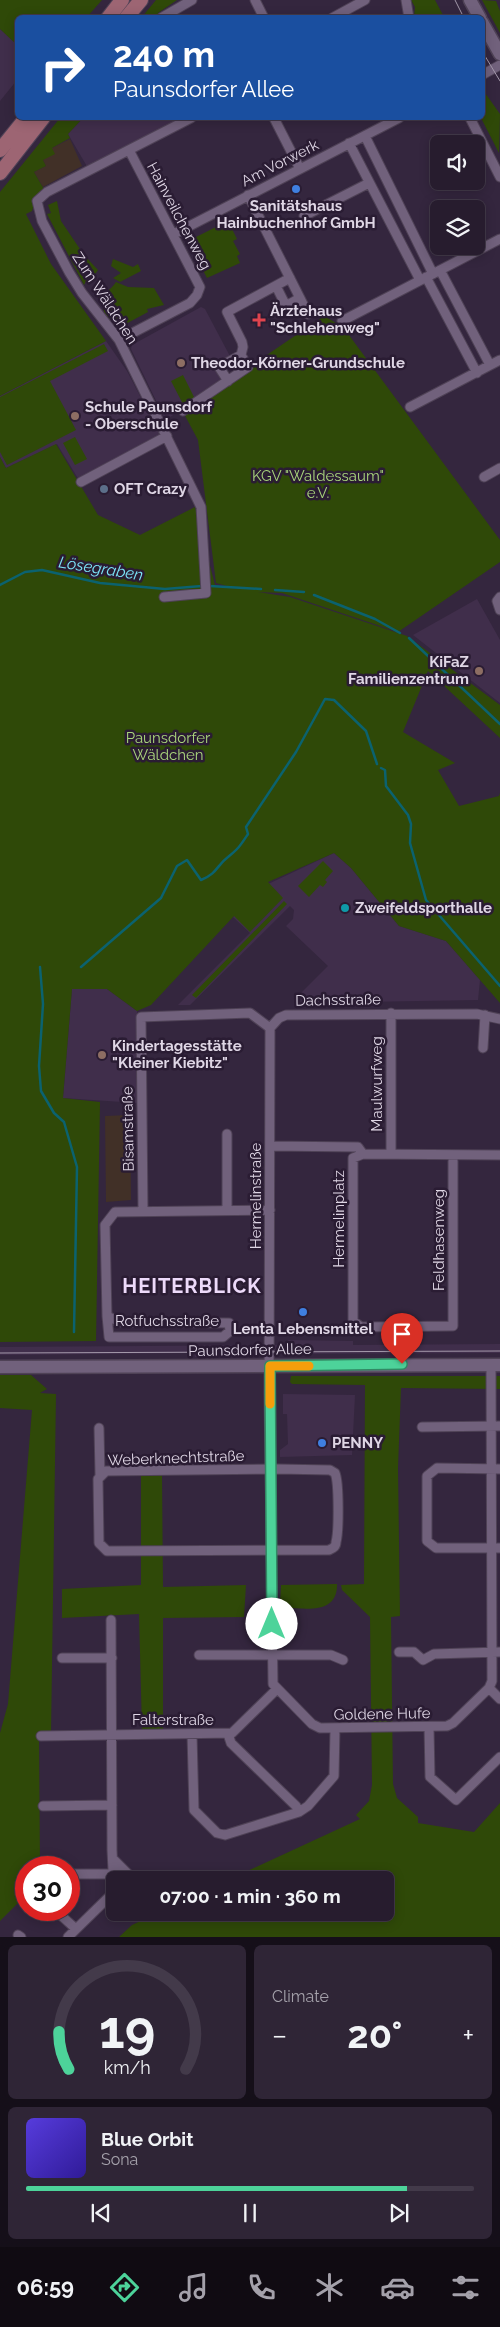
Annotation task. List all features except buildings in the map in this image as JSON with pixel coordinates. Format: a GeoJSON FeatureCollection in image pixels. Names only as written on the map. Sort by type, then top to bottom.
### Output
{"type":"FeatureCollection","features":[{"type":"Feature","properties":{"kind":"main road"},"geometry":{"type":"LineString","coordinates":[[110,15],[122,0]]}},
{"type":"Feature","properties":{"kind":"main road"},"geometry":{"type":"LineString","coordinates":[[128,15],[141,0]]}},
{"type":"Feature","properties":{"kind":"main road"},"geometry":{"type":"LineString","coordinates":[[470,0],[478,15]]}},
{"type":"Feature","properties":{"kind":"main road"},"geometry":{"type":"LineString","coordinates":[[485,27],[500,54]]}},
{"type":"Feature","properties":{"kind":"main road"},"geometry":{"type":"LineString","coordinates":[[0,150],[24,120]]}},
{"type":"Feature","properties":{"kind":"main road"},"geometry":{"type":"LineString","coordinates":[[0,173],[41,120]]}},
{"type":"Feature","properties":{"kind":"main road","name":"Paunsdorfer Allee"},"geometry":{"type":"LineString","coordinates":[[0,1367],[495,1365]]}},
{"type":"Feature","properties":{"kind":"street"},"geometry":{"type":"LineString","coordinates":[[167,15],[192,0]]}},
{"type":"Feature","properties":{"kind":"street"},"geometry":{"type":"LineString","coordinates":[[254,0],[262,15]]}},
{"type":"Feature","properties":{"kind":"street"},"geometry":{"type":"LineString","coordinates":[[338,15],[365,0]]}},
{"type":"Feature","properties":{"kind":"street"},"geometry":{"type":"LineString","coordinates":[[406,0],[409,15]]}},
{"type":"Feature","properties":{"kind":"street"},"geometry":{"type":"LineString","coordinates":[[485,72],[500,65]]}},
{"type":"Feature","properties":{"kind":"street"},"geometry":{"type":"LineString","coordinates":[[128,150],[187,120]]}},
{"type":"Feature","properties":{"kind":"street"},"geometry":{"type":"LineString","coordinates":[[275,120],[300,169]]}},
{"type":"Feature","properties":{"kind":"street","name":"Am Vorwerk"},"geometry":{"type":"LineString","coordinates":[[174,234],[396,120]]}},
{"type":"Feature","properties":{"kind":"street"},"geometry":{"type":"LineString","coordinates":[[471,120],[500,177]]}},
{"type":"Feature","properties":{"kind":"street"},"geometry":{"type":"LineString","coordinates":[[364,136],[476,372]]}},
{"type":"Feature","properties":{"kind":"street"},"geometry":{"type":"LineString","coordinates":[[349,143],[369,182],[490,365]]}},
{"type":"Feature","properties":{"kind":"street","name":"Zum Wäldchen"},"geometry":{"type":"LineString","coordinates":[[128,150],[47,192],[37,201],[42,221],[69,272],[82,293],[119,340],[201,507],[206,593],[164,598]]}},
{"type":"Feature","properties":{"kind":"street","name":"Hainveilchenweg"},"geometry":{"type":"LineString","coordinates":[[119,340],[190,303],[197,295],[200,287],[174,234],[128,150]]}},
{"type":"Feature","properties":{"kind":"street"},"geometry":{"type":"LineString","coordinates":[[304,216],[369,182]]}},
{"type":"Feature","properties":{"kind":"street"},"geometry":{"type":"LineString","coordinates":[[248,195],[308,314]]}},
{"type":"Feature","properties":{"kind":"street"},"geometry":{"type":"LineString","coordinates":[[342,321],[500,239]]}},
{"type":"Feature","properties":{"kind":"street"},"geometry":{"type":"LineString","coordinates":[[183,411],[248,368],[241,355],[242,342],[227,312],[290,278]]}},
{"type":"Feature","properties":{"kind":"street"},"geometry":{"type":"LineString","coordinates":[[276,286],[286,306],[300,298]]}},
{"type":"Feature","properties":{"kind":"street"},"geometry":{"type":"LineString","coordinates":[[228,381],[219,367],[241,355]]}},
{"type":"Feature","properties":{"kind":"street"},"geometry":{"type":"LineString","coordinates":[[410,407],[500,360]]}},
{"type":"Feature","properties":{"kind":"street"},"geometry":{"type":"LineString","coordinates":[[81,482],[167,436]]}},
{"type":"Feature","properties":{"kind":"street"},"geometry":{"type":"LineString","coordinates":[[484,477],[500,468]]}},
{"type":"Feature","properties":{"kind":"street"},"geometry":{"type":"LineString","coordinates":[[500,597],[497,601],[500,610]]}},
{"type":"Feature","properties":{"kind":"street","name":"Dachsstraße"},"geometry":{"type":"LineString","coordinates":[[270,1028],[279,1018],[286,1015],[391,1013],[485,1015],[500,1019]]}},
{"type":"Feature","properties":{"kind":"street","name":"Maulwurfweg"},"geometry":{"type":"LineString","coordinates":[[391,1013],[391,1154]]}},
{"type":"Feature","properties":{"kind":"street","name":"Bisamstraße"},"geometry":{"type":"LineString","coordinates":[[143,1210],[141,1017],[250,1014],[270,1028]]}},
{"type":"Feature","properties":{"kind":"street"},"geometry":{"type":"LineString","coordinates":[[483,1048],[485,1015]]}},
{"type":"Feature","properties":{"kind":"street","name":"Hermelinstraße"},"geometry":{"type":"LineString","coordinates":[[270,1028],[270,1366]]}},
{"type":"Feature","properties":{"kind":"street"},"geometry":{"type":"LineString","coordinates":[[227,1134],[227,1210]]}},
{"type":"Feature","properties":{"kind":"street","name":"Hermelinplatz"},"geometry":{"type":"LineString","coordinates":[[270,1146],[358,1147],[362,1154],[353,1158],[353,1321],[356,1325],[361,1327],[453,1326]]}},
{"type":"Feature","properties":{"kind":"street"},"geometry":{"type":"LineString","coordinates":[[362,1154],[500,1155]]}},
{"type":"Feature","properties":{"kind":"street","name":"Feldhasenweg"},"geometry":{"type":"LineString","coordinates":[[452,1155],[453,1326]]}},
{"type":"Feature","properties":{"kind":"street","name":"Rotfuchsstraße"},"geometry":{"type":"LineString","coordinates":[[107,1316],[120,1322],[230,1323],[230,1332],[223,1337],[109,1337],[107,1316],[105,1225],[115,1212],[143,1210],[270,1210]]}},
{"type":"Feature","properties":{"kind":"street"},"geometry":{"type":"LineString","coordinates":[[495,1365],[496,1652],[489,1688],[500,1699]]}},
{"type":"Feature","properties":{"kind":"street"},"geometry":{"type":"LineString","coordinates":[[270,1366],[271,1654],[273,1684],[277,1689]]}},
{"type":"Feature","properties":{"kind":"street"},"geometry":{"type":"LineString","coordinates":[[422,1427],[496,1426]]}},
{"type":"Feature","properties":{"kind":"street"},"geometry":{"type":"LineString","coordinates":[[99,1428],[100,1475]]}},
{"type":"Feature","properties":{"kind":"street"},"geometry":{"type":"LineString","coordinates":[[496,1469],[437,1468],[432,1470],[428,1476],[427,1540],[436,1548],[496,1548]]}},
{"type":"Feature","properties":{"kind":"street","name":"Weberknechtstraße"},"geometry":{"type":"LineString","coordinates":[[271,1469],[330,1470],[337,1477],[336,1543],[334,1548],[329,1550],[108,1551],[99,1543],[98,1479],[106,1470],[271,1469]]}},
{"type":"Feature","properties":{"kind":"street","name":"Falterstraße"},"geometry":{"type":"LineString","coordinates":[[111,1620],[113,1871]]}},
{"type":"Feature","properties":{"kind":"street"},"geometry":{"type":"LineString","coordinates":[[399,1652],[414,1652],[423,1660],[434,1654],[496,1652]]}},
{"type":"Feature","properties":{"kind":"street"},"geometry":{"type":"LineString","coordinates":[[199,1655],[331,1655],[343,1660]]}},
{"type":"Feature","properties":{"kind":"street"},"geometry":{"type":"LineString","coordinates":[[62,1658],[112,1658]]}},
{"type":"Feature","properties":{"kind":"street","name":"Goldene Hufe"},"geometry":{"type":"LineString","coordinates":[[277,1689],[315,1727],[335,1729],[450,1726],[489,1688]]}},
{"type":"Feature","properties":{"kind":"street","name":"Falterstraße"},"geometry":{"type":"LineString","coordinates":[[41,1736],[228,1734],[232,1733],[277,1689]]}},
{"type":"Feature","properties":{"kind":"street"},"geometry":{"type":"LineString","coordinates":[[429,1727],[430,1777],[456,1800],[500,1757]]}},
{"type":"Feature","properties":{"kind":"street"},"geometry":{"type":"LineString","coordinates":[[192,1734],[193,1806],[197,1814],[217,1832],[225,1836],[299,1812],[308,1806],[334,1776],[335,1729]]}},
{"type":"Feature","properties":{"kind":"street"},"geometry":{"type":"LineString","coordinates":[[228,1734],[231,1743],[296,1806],[299,1812]]}},
{"type":"Feature","properties":{"kind":"street"},"geometry":{"type":"LineString","coordinates":[[43,1806],[112,1805]]}},
{"type":"Feature","properties":{"kind":"street"},"geometry":{"type":"LineString","coordinates":[[113,1858],[125,1871]]}},
{"type":"Feature","properties":{"kind":"street"},"geometry":{"type":"LineString","coordinates":[[80,1874],[106,1874]]}},
{"type":"Feature","properties":{"kind":"street"},"geometry":{"type":"LineString","coordinates":[[68,1937],[106,1899]]}},
{"type":"Feature","properties":{"kind":"street"},"geometry":{"type":"LineString","coordinates":[[67,1921],[76,1929]]}},
{"type":"Feature","properties":{"kind":"shaded area"},"geometry":{"type":"Polygon","coordinates":[[[0,29],[15,42],[15,82],[0,101],[0,29]]]}},
{"type":"Feature","properties":{"kind":"shaded area"},"geometry":{"type":"Polygon","coordinates":[[[81,120],[179,120],[88,168],[68,134],[81,120]]]}},
{"type":"Feature","properties":{"kind":"shaded area"},"geometry":{"type":"Polygon","coordinates":[[[70,139],[82,166],[43,187],[34,172],[46,166],[43,160],[52,148],[70,139]]]}},
{"type":"Feature","properties":{"kind":"shaded area","name":"Theodor-Körner-Grundschule"},"geometry":{"type":"Polygon","coordinates":[[[201,307],[205,309],[232,360],[219,367],[224,382],[167,419],[163,415],[131,349],[132,345],[201,307]]]}},
{"type":"Feature","properties":{"kind":"shaded area","name":"Schule Paunsdorf - Oberschule"},"geometry":{"type":"Polygon","coordinates":[[[106,341],[127,371],[161,436],[79,480],[57,444],[6,468],[0,457],[0,396],[106,341]]]}},
{"type":"Feature","properties":{"kind":"shaded area","name":"KiFaZ Familienzentrum"},"geometry":{"type":"Polygon","coordinates":[[[477,599],[500,640],[500,703],[413,635],[477,599]]]}},
{"type":"Feature","properties":{"kind":"shaded area"},"geometry":{"type":"Polygon","coordinates":[[[334,853],[351,868],[399,926],[446,941],[480,980],[478,1000],[301,1003],[301,993],[328,966],[286,926],[293,919],[294,910],[290,906],[190,1005],[178,1005],[250,933],[233,917],[264,886],[334,853]]]}},
{"type":"Feature","properties":{"kind":"shaded area","name":"Kindertagesstätte \"Kleiner Kiebitz\""},"geometry":{"type":"Polygon","coordinates":[[[72,989],[107,989],[137,1011],[137,1103],[63,1098],[72,989]]]}},
{"type":"Feature","properties":{"kind":"shaded area"},"geometry":{"type":"Polygon","coordinates":[[[130,1115],[131,1200],[106,1202],[105,1116],[130,1115]]]}},
{"type":"Feature","properties":{"kind":"shaded area"},"geometry":{"type":"Polygon","coordinates":[[[288,1340],[353,1341],[353,1345],[500,1344],[500,1353],[252,1354],[251,1356],[195,1357],[194,1353],[0,1355],[0,1347],[288,1345],[288,1340]]]}},
{"type":"Feature","properties":{"kind":"shaded area"},"geometry":{"type":"Polygon","coordinates":[[[283,1394],[355,1395],[352,1455],[280,1457],[280,1450],[288,1444],[287,1414],[283,1414],[283,1394]]]}},
{"type":"Feature","properties":{"kind":"green space"},"geometry":{"type":"Polygon","coordinates":[[[0,0],[102,0],[89,15],[15,15],[15,43],[0,29],[0,0]]]}},
{"type":"Feature","properties":{"kind":"green space"},"geometry":{"type":"Polygon","coordinates":[[[156,0],[177,0],[158,15],[144,15],[156,0]]]}},
{"type":"Feature","properties":{"kind":"green space"},"geometry":{"type":"Polygon","coordinates":[[[411,0],[435,0],[443,15],[414,15],[415,7],[411,0]]]}},
{"type":"Feature","properties":{"kind":"green space"},"geometry":{"type":"Polygon","coordinates":[[[482,0],[496,1],[500,11],[500,33],[482,0]]]}},
{"type":"Feature","properties":{"kind":"green space"},"geometry":{"type":"Polygon","coordinates":[[[485,93],[500,114],[499,153],[482,120],[485,120],[485,93]]]}},
{"type":"Feature","properties":{"kind":"green space"},"geometry":{"type":"Polygon","coordinates":[[[58,120],[81,120],[68,134],[70,138],[52,148],[55,154],[43,160],[46,166],[34,172],[45,191],[34,204],[32,211],[26,214],[51,264],[106,341],[0,396],[0,192],[58,120]]]}},
{"type":"Feature","properties":{"kind":"green space"},"geometry":{"type":"Polygon","coordinates":[[[57,201],[61,221],[84,255],[98,270],[91,280],[86,281],[84,285],[47,214],[51,213],[48,205],[57,201]]]}},
{"type":"Feature","properties":{"kind":"green space"},"geometry":{"type":"Polygon","coordinates":[[[228,221],[237,239],[233,241],[240,254],[237,256],[240,263],[207,278],[188,241],[228,221]]]}},
{"type":"Feature","properties":{"kind":"green space"},"geometry":{"type":"Polygon","coordinates":[[[113,259],[133,267],[138,264],[141,271],[120,282],[113,278],[121,273],[111,266],[113,259]]]}},
{"type":"Feature","properties":{"kind":"green space"},"geometry":{"type":"Polygon","coordinates":[[[116,282],[128,287],[154,288],[164,305],[147,309],[148,312],[120,327],[116,321],[109,318],[104,312],[103,305],[95,293],[107,291],[116,282]]]}},
{"type":"Feature","properties":{"kind":"green space","name":"Paunsdorfer Wäldchen"},"geometry":{"type":"Polygon","coordinates":[[[324,316],[343,327],[500,540],[500,562],[398,632],[282,593],[258,592],[290,597],[407,636],[500,705],[500,738],[428,671],[403,732],[455,763],[438,770],[459,806],[499,796],[500,793],[500,1003],[446,941],[399,926],[351,868],[334,853],[268,882],[283,898],[250,932],[234,916],[151,1005],[137,1011],[107,989],[72,989],[63,1098],[100,1102],[96,1341],[0,1342],[0,457],[6,468],[56,444],[98,515],[140,535],[195,507],[215,585],[238,589],[216,583],[198,440],[183,412],[324,316]]]}},
{"type":"Feature","properties":{"kind":"green space"},"geometry":{"type":"Polygon","coordinates":[[[104,344],[108,351],[50,381],[76,430],[7,465],[0,452],[0,397],[104,344]]]}},
{"type":"Feature","properties":{"kind":"green space"},"geometry":{"type":"Polygon","coordinates":[[[183,375],[195,399],[184,406],[171,381],[183,375]]]}},
{"type":"Feature","properties":{"kind":"green space"},"geometry":{"type":"Polygon","coordinates":[[[75,437],[87,459],[75,465],[63,443],[75,437]]]}},
{"type":"Feature","properties":{"kind":"green space"},"geometry":{"type":"Polygon","coordinates":[[[323,861],[333,871],[325,880],[327,882],[323,887],[320,885],[309,897],[298,886],[323,861]]]}},
{"type":"Feature","properties":{"kind":"green space"},"geometry":{"type":"Polygon","coordinates":[[[284,901],[287,904],[196,998],[192,995],[284,901]]]}},
{"type":"Feature","properties":{"kind":"green space"},"geometry":{"type":"Polygon","coordinates":[[[0,1375],[31,1375],[47,1389],[40,1393],[56,1394],[51,1734],[39,1734],[40,1856],[15,1856],[15,1906],[0,1921],[0,1733],[8,1704],[32,1410],[0,1408],[0,1375]]]}},
{"type":"Feature","properties":{"kind":"green space"},"geometry":{"type":"Polygon","coordinates":[[[291,1376],[500,1376],[500,1389],[401,1388],[398,1468],[400,1616],[391,1617],[393,1784],[397,1798],[418,1817],[418,1823],[474,1832],[500,1803],[500,1937],[119,1937],[132,1925],[141,1921],[394,1921],[394,1871],[247,1871],[360,1819],[356,1815],[369,1801],[372,1785],[370,1617],[342,1590],[341,1585],[364,1584],[365,1385],[292,1384],[290,1382],[291,1376]]]}},
{"type":"Feature","properties":{"kind":"green space"},"geometry":{"type":"Polygon","coordinates":[[[141,1475],[162,1475],[163,1587],[246,1585],[244,1617],[163,1618],[163,1729],[142,1730],[139,1614],[62,1618],[62,1589],[141,1585],[141,1475]]]}},
{"type":"Feature","properties":{"kind":"green space"},"geometry":{"type":"Polygon","coordinates":[[[337,1584],[336,1594],[332,1601],[318,1608],[301,1609],[284,1607],[280,1604],[281,1585],[337,1584]]]}},
{"type":"Feature","properties":{"kind":"waterway","name":"Lösegraben"},"geometry":{"type":"LineString","coordinates":[[0,585],[25,572],[42,570],[100,583],[165,589],[202,586]]}},
{"type":"Feature","properties":{"kind":"waterway","name":"Lösegraben"},"geometry":{"type":"LineString","coordinates":[[210,586],[261,589]]}},
{"type":"Feature","properties":{"kind":"waterway","name":"Lösegraben"},"geometry":{"type":"LineString","coordinates":[[275,590],[304,592]]}},
{"type":"Feature","properties":{"kind":"waterway","name":"Lösegraben"},"geometry":{"type":"LineString","coordinates":[[314,595],[375,619],[400,633]]}},
{"type":"Feature","properties":{"kind":"waterway","name":"Lösegraben"},"geometry":{"type":"LineString","coordinates":[[409,638],[500,724]]}},
{"type":"Feature","properties":{"kind":"waterway"},"geometry":{"type":"LineString","coordinates":[[81,967],[161,898],[177,866],[187,860],[201,880],[214,872],[237,849],[248,834],[246,827],[296,752],[325,699],[334,700],[366,731],[377,764]]}},
{"type":"Feature","properties":{"kind":"waterway"},"geometry":{"type":"LineString","coordinates":[[381,768],[385,770],[386,786],[408,815],[411,824],[410,843],[426,900],[500,986]]}},
{"type":"Feature","properties":{"kind":"waterway"},"geometry":{"type":"LineString","coordinates":[[40,967],[43,1004],[39,1066],[41,1091],[54,1113],[64,1122],[77,1167],[74,1332]]}},
{"type":"Feature","properties":{"kind":"tram line"},"geometry":{"type":"LineString","coordinates":[[455,0],[462,15]]}},
{"type":"Feature","properties":{"kind":"tram line"},"geometry":{"type":"LineString","coordinates":[[485,56],[500,81]]}},
{"type":"Feature","properties":{"kind":"tram line"},"geometry":{"type":"LineString","coordinates":[[0,1353],[500,1351]]}},
{"type":"Feature","properties":{"kind":"slow traffic"},"geometry":{"type":"LineString","coordinates":[[270,1404],[270,1366],[309,1366]]}},
{"type":"Feature","properties":{"kind":"place","name":"Sanitätshaus Hainbuchenhof GmbH"},"geometry":{"type":"Point","coordinates":[296,189]}},
{"type":"Feature","properties":{"kind":"place","name":"Ärztehaus \"Schlehenweg\""},"geometry":{"type":"Point","coordinates":[259,320]}},
{"type":"Feature","properties":{"kind":"place","name":"Theodor-Körner-Grundschule"},"geometry":{"type":"Point","coordinates":[181,363]}},
{"type":"Feature","properties":{"kind":"place","name":"Schule Paunsdorf - Oberschule"},"geometry":{"type":"Point","coordinates":[75,416]}},
{"type":"Feature","properties":{"kind":"place","name":"OFT Crazy"},"geometry":{"type":"Point","coordinates":[104,489]}},
{"type":"Feature","properties":{"kind":"place","name":"KiFaZ Familienzentrum"},"geometry":{"type":"Point","coordinates":[479,671]}},
{"type":"Feature","properties":{"kind":"place","name":"Zweifeldsporthalle"},"geometry":{"type":"Point","coordinates":[345,908]}},
{"type":"Feature","properties":{"kind":"place","name":"Kindertagesstätte \"Kleiner Kiebitz\""},"geometry":{"type":"Point","coordinates":[102,1055]}},
{"type":"Feature","properties":{"kind":"place","name":"Lenta Lebensmittel"},"geometry":{"type":"Point","coordinates":[303,1312]}},
{"type":"Feature","properties":{"kind":"place","name":"PENNY"},"geometry":{"type":"Point","coordinates":[322,1443]}},
{"type":"Feature","properties":{"kind":"district","name":"HEITERBLICK"},"geometry":{"type":"Point","coordinates":[192,1286]}},
{"type":"Feature","properties":{"kind":"route"},"geometry":{"type":"LineString","coordinates":[[272,1624],[270,1366],[402,1364]]}},
{"type":"Feature","properties":{"kind":"park label","name":"KGV \"Waldessaum\" e.V."},"geometry":{"type":"Point","coordinates":[318,484]}}]}
